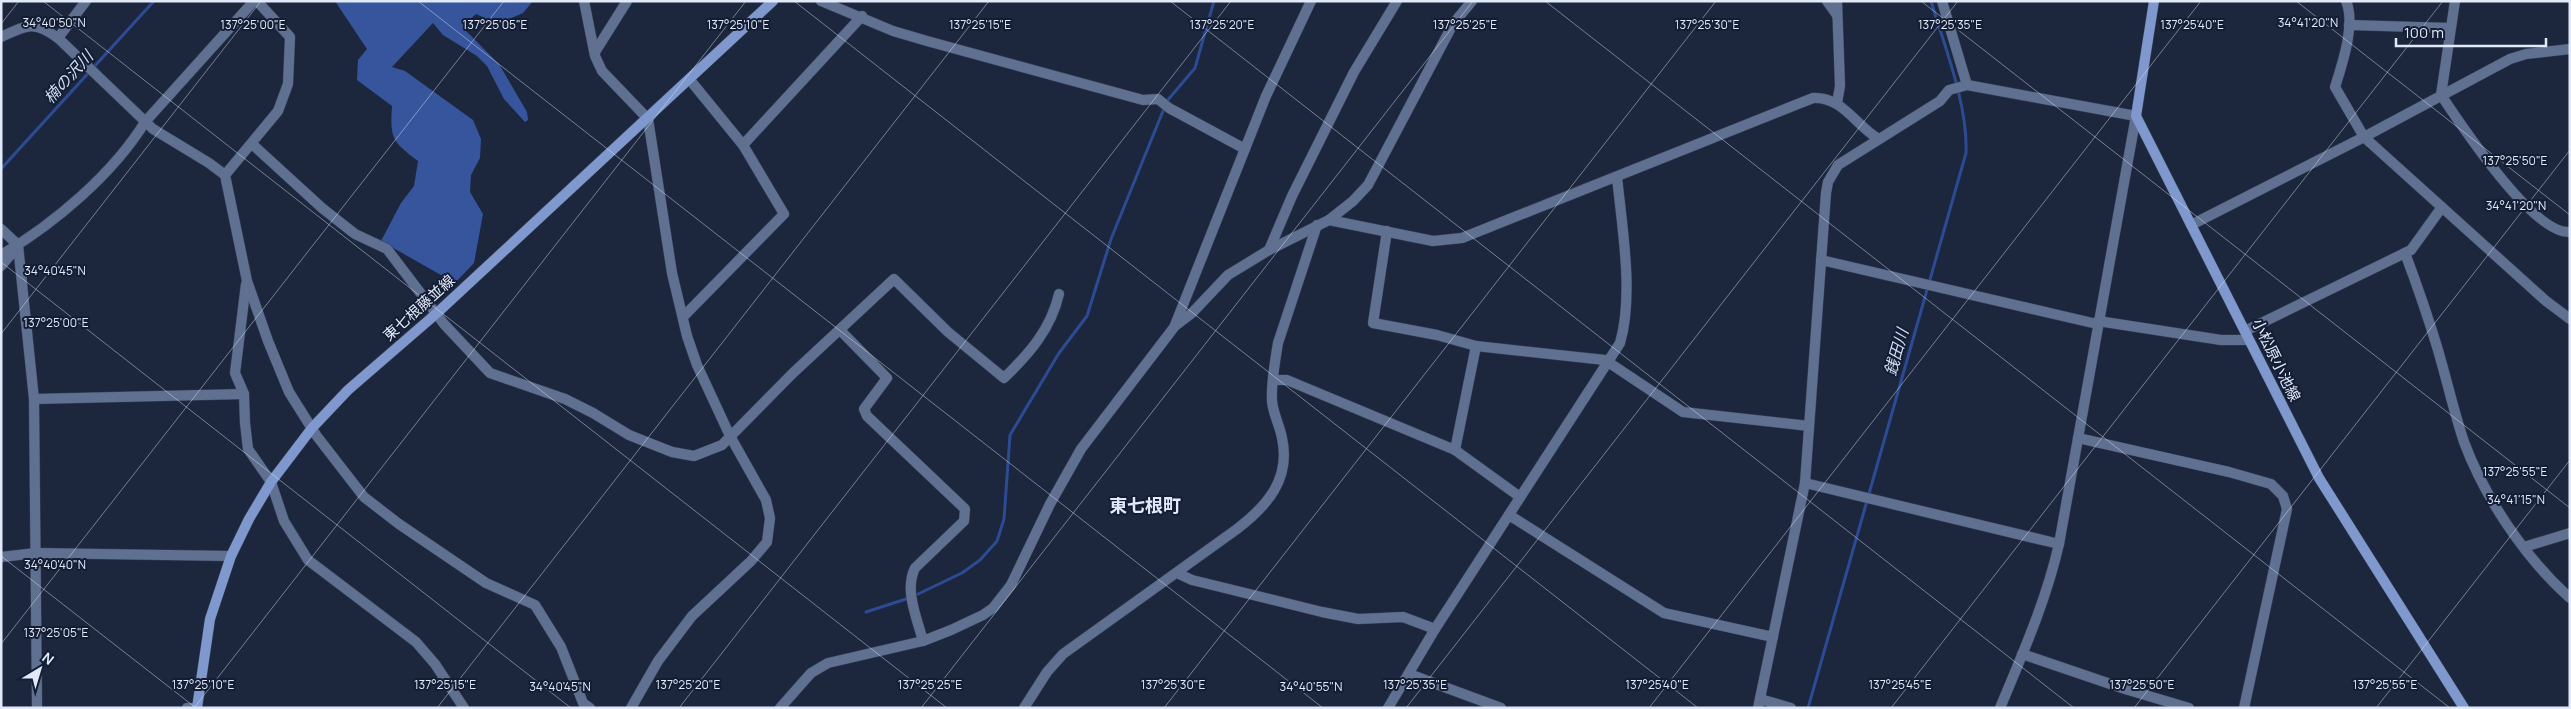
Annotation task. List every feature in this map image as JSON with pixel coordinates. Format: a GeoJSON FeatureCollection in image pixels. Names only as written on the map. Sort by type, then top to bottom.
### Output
{"type":"FeatureCollection","features":[{"type":"Feature","properties":{"kind":"main road","name":"東七根藤並線"},"geometry":{"type":"LineString","coordinates":[[198,708],[210,619],[231,556],[249,519],[271,482],[312,428],[348,390],[438,312],[773,1]]}},
{"type":"Feature","properties":{"kind":"main road"},"geometry":{"type":"LineString","coordinates":[[2136,116],[2154,1]]}},
{"type":"Feature","properties":{"kind":"main road","name":"小松原小池線"},"geometry":{"type":"LineString","coordinates":[[2136,116],[2319,478],[2464,708]]}},
{"type":"Feature","properties":{"kind":"street"},"geometry":{"type":"LineString","coordinates":[[58,38],[86,1]]}},
{"type":"Feature","properties":{"kind":"street"},"geometry":{"type":"LineString","coordinates":[[1,255],[18,245],[80,197],[134,139],[146,122],[255,1],[290,37],[288,84],[278,111],[225,175]]}},
{"type":"Feature","properties":{"kind":"street"},"geometry":{"type":"LineString","coordinates":[[584,1],[595,52],[602,71],[648,119],[672,273],[697,365],[730,436],[766,500],[770,518],[767,542],[751,561],[692,616],[658,660],[631,708]]}},
{"type":"Feature","properties":{"kind":"street"},"geometry":{"type":"LineString","coordinates":[[595,52],[628,1]]}},
{"type":"Feature","properties":{"kind":"street"},"geometry":{"type":"LineString","coordinates":[[821,1],[927,42],[1143,100],[1158,99],[1169,108],[1245,149]]}},
{"type":"Feature","properties":{"kind":"street"},"geometry":{"type":"LineString","coordinates":[[1175,326],[1266,96],[1311,1]]}},
{"type":"Feature","properties":{"kind":"street"},"geometry":{"type":"LineString","coordinates":[[1269,250],[1292,196],[1354,72],[1397,1]]}},
{"type":"Feature","properties":{"kind":"street"},"geometry":{"type":"LineString","coordinates":[[780,708],[811,673],[828,663],[923,641],[959,627],[993,608],[1010,585],[1050,504],[1081,449],[1175,326],[1192,313],[1228,275],[1269,250],[1329,220],[1353,201],[1368,184],[1453,24],[1472,1]]}},
{"type":"Feature","properties":{"kind":"street"},"geometry":{"type":"LineString","coordinates":[[1827,1],[1837,14]]}},
{"type":"Feature","properties":{"kind":"street"},"geometry":{"type":"LineString","coordinates":[[1837,1],[1840,86],[1837,103]]}},
{"type":"Feature","properties":{"kind":"street"},"geometry":{"type":"LineString","coordinates":[[1942,1],[1968,85]]}},
{"type":"Feature","properties":{"kind":"street"},"geometry":{"type":"LineString","coordinates":[[2346,1],[2349,25],[2345,52],[2335,87],[2364,137],[2546,301],[2570,319]]}},
{"type":"Feature","properties":{"kind":"street"},"geometry":{"type":"LineString","coordinates":[[2455,1],[2442,95],[2494,170],[2548,226],[2561,233],[2570,232]]}},
{"type":"Feature","properties":{"kind":"street"},"geometry":{"type":"LineString","coordinates":[[743,145],[862,16]]}},
{"type":"Feature","properties":{"kind":"street"},"geometry":{"type":"LineString","coordinates":[[2349,25],[2450,28]]}},
{"type":"Feature","properties":{"kind":"street"},"geometry":{"type":"LineString","coordinates":[[1,37],[25,26],[44,28],[58,38],[146,122],[225,175],[247,281],[268,341],[282,370],[289,392],[312,428],[364,497],[399,524],[486,583],[534,605],[561,647],[583,703],[590,708]]}},
{"type":"Feature","properties":{"kind":"street"},"geometry":{"type":"LineString","coordinates":[[2192,225],[2364,137],[2510,59],[2526,54],[2570,49]]}},
{"type":"Feature","properties":{"kind":"street"},"geometry":{"type":"LineString","coordinates":[[683,317],[784,214],[743,145],[690,80]]}},
{"type":"Feature","properties":{"kind":"street"},"geometry":{"type":"LineString","coordinates":[[1791,708],[1759,703],[1805,483],[1826,193],[1832,171],[1838,164],[1877,138],[1940,101],[1949,90],[1968,85],[2136,116],[2059,544],[2050,584],[2000,708]]}},
{"type":"Feature","properties":{"kind":"street"},"geometry":{"type":"LineString","coordinates":[[1329,220],[1433,241],[1462,238],[1813,98],[1823,97],[1837,103],[1877,138]]}},
{"type":"Feature","properties":{"kind":"street"},"geometry":{"type":"LineString","coordinates":[[252,144],[322,208],[355,234],[388,249],[438,312],[444,324],[490,372],[565,399],[593,412],[629,435],[672,452],[694,456],[722,444],[894,279],[948,332],[1004,378],[1021,362],[1049,326],[1059,294]]}},
{"type":"Feature","properties":{"kind":"street"},"geometry":{"type":"LineString","coordinates":[[1388,708],[1435,628],[1620,343],[1625,327],[1627,298],[1617,177]]}},
{"type":"Feature","properties":{"kind":"street"},"geometry":{"type":"LineString","coordinates":[[1822,260],[2098,323],[2222,340],[2247,335],[2411,250],[2442,207]]}},
{"type":"Feature","properties":{"kind":"street"},"geometry":{"type":"LineString","coordinates":[[1024,708],[1047,672],[1063,654],[1259,512],[1273,496],[1282,476],[1284,450],[1272,400],[1278,343],[1318,225]]}},
{"type":"Feature","properties":{"kind":"street"},"geometry":{"type":"LineString","coordinates":[[1,229],[18,245],[34,399],[37,708]]}},
{"type":"Feature","properties":{"kind":"street"},"geometry":{"type":"LineString","coordinates":[[1387,231],[1373,323],[1437,335],[1476,346],[1608,361],[1612,366],[1683,412],[1809,426]]}},
{"type":"Feature","properties":{"kind":"street"},"geometry":{"type":"LineString","coordinates":[[1,266],[18,245]]}},
{"type":"Feature","properties":{"kind":"street"},"geometry":{"type":"LineString","coordinates":[[2405,253],[2438,351],[2464,442],[2491,501],[2524,547],[2570,598]]}},
{"type":"Feature","properties":{"kind":"street"},"geometry":{"type":"LineString","coordinates":[[247,281],[235,373],[244,394],[244,423],[248,449],[271,482],[284,521],[308,560],[416,642],[435,664],[464,708]]}},
{"type":"Feature","properties":{"kind":"street"},"geometry":{"type":"LineString","coordinates":[[840,330],[886,378],[864,409],[867,416],[966,509],[964,521],[915,568],[910,578],[910,587],[923,641]]}},
{"type":"Feature","properties":{"kind":"street"},"geometry":{"type":"LineString","coordinates":[[1456,450],[1476,346]]}},
{"type":"Feature","properties":{"kind":"street"},"geometry":{"type":"LineString","coordinates":[[1274,380],[1287,380],[1456,450],[1520,497]]}},
{"type":"Feature","properties":{"kind":"street"},"geometry":{"type":"LineString","coordinates":[[34,399],[244,394]]}},
{"type":"Feature","properties":{"kind":"street"},"geometry":{"type":"LineString","coordinates":[[2078,438],[2229,472],[2271,484],[2283,496],[2287,509],[2244,708]]}},
{"type":"Feature","properties":{"kind":"street"},"geometry":{"type":"LineString","coordinates":[[1805,483],[2059,544]]}},
{"type":"Feature","properties":{"kind":"street"},"geometry":{"type":"LineString","coordinates":[[1509,515],[1664,613],[1773,637]]}},
{"type":"Feature","properties":{"kind":"street"},"geometry":{"type":"LineString","coordinates":[[2524,547],[2570,533]]}},
{"type":"Feature","properties":{"kind":"street"},"geometry":{"type":"LineString","coordinates":[[1,557],[36,553],[231,556]]}},
{"type":"Feature","properties":{"kind":"street"},"geometry":{"type":"LineString","coordinates":[[1177,573],[1192,580],[1322,612],[1358,618],[1403,617],[1435,628]]}},
{"type":"Feature","properties":{"kind":"street"},"geometry":{"type":"LineString","coordinates":[[2022,654],[2125,689],[2189,708]]}},
{"type":"Feature","properties":{"kind":"street"},"geometry":{"type":"LineString","coordinates":[[1408,674],[1501,708]]}},
{"type":"Feature","properties":{"kind":"street"},"geometry":{"type":"LineString","coordinates":[[187,708],[198,708]]}},
{"type":"Feature","properties":{"kind":"shaded area"},"geometry":{"type":"Polygon","coordinates":[[[335,1],[533,1],[523,13],[498,24],[476,14],[466,23],[464,29],[499,64],[527,112],[528,120],[525,122],[504,99],[487,66],[477,56],[443,35],[433,23],[392,67],[405,71],[473,120],[481,139],[480,158],[471,175],[470,192],[483,214],[474,263],[455,283],[381,241],[401,203],[414,186],[418,161],[403,149],[394,138],[392,133],[392,106],[357,80],[358,60],[367,49],[335,1]]]}},
{"type":"Feature","properties":{"kind":"waterway","name":"楠の沢川"},"geometry":{"type":"LineString","coordinates":[[1,169],[154,1]]}},
{"type":"Feature","properties":{"kind":"waterway"},"geometry":{"type":"LineString","coordinates":[[1167,101],[1195,68],[1214,1]]}},
{"type":"Feature","properties":{"kind":"waterway","name":"銭田川"},"geometry":{"type":"LineString","coordinates":[[1808,708],[1966,153],[1966,135],[1959,96],[1931,1]]}},
{"type":"Feature","properties":{"kind":"waterway"},"geometry":{"type":"LineString","coordinates":[[918,594],[962,573],[980,560],[997,541],[1004,519],[1010,435],[1059,353],[1087,316],[1111,239],[1163,111]]}},
{"type":"Feature","properties":{"kind":"waterway"},"geometry":{"type":"LineString","coordinates":[[866,612],[906,599]]}},
{"type":"Feature","properties":{"kind":"district","name":"東七根町"},"geometry":{"type":"Point","coordinates":[1145,506]}}]}
